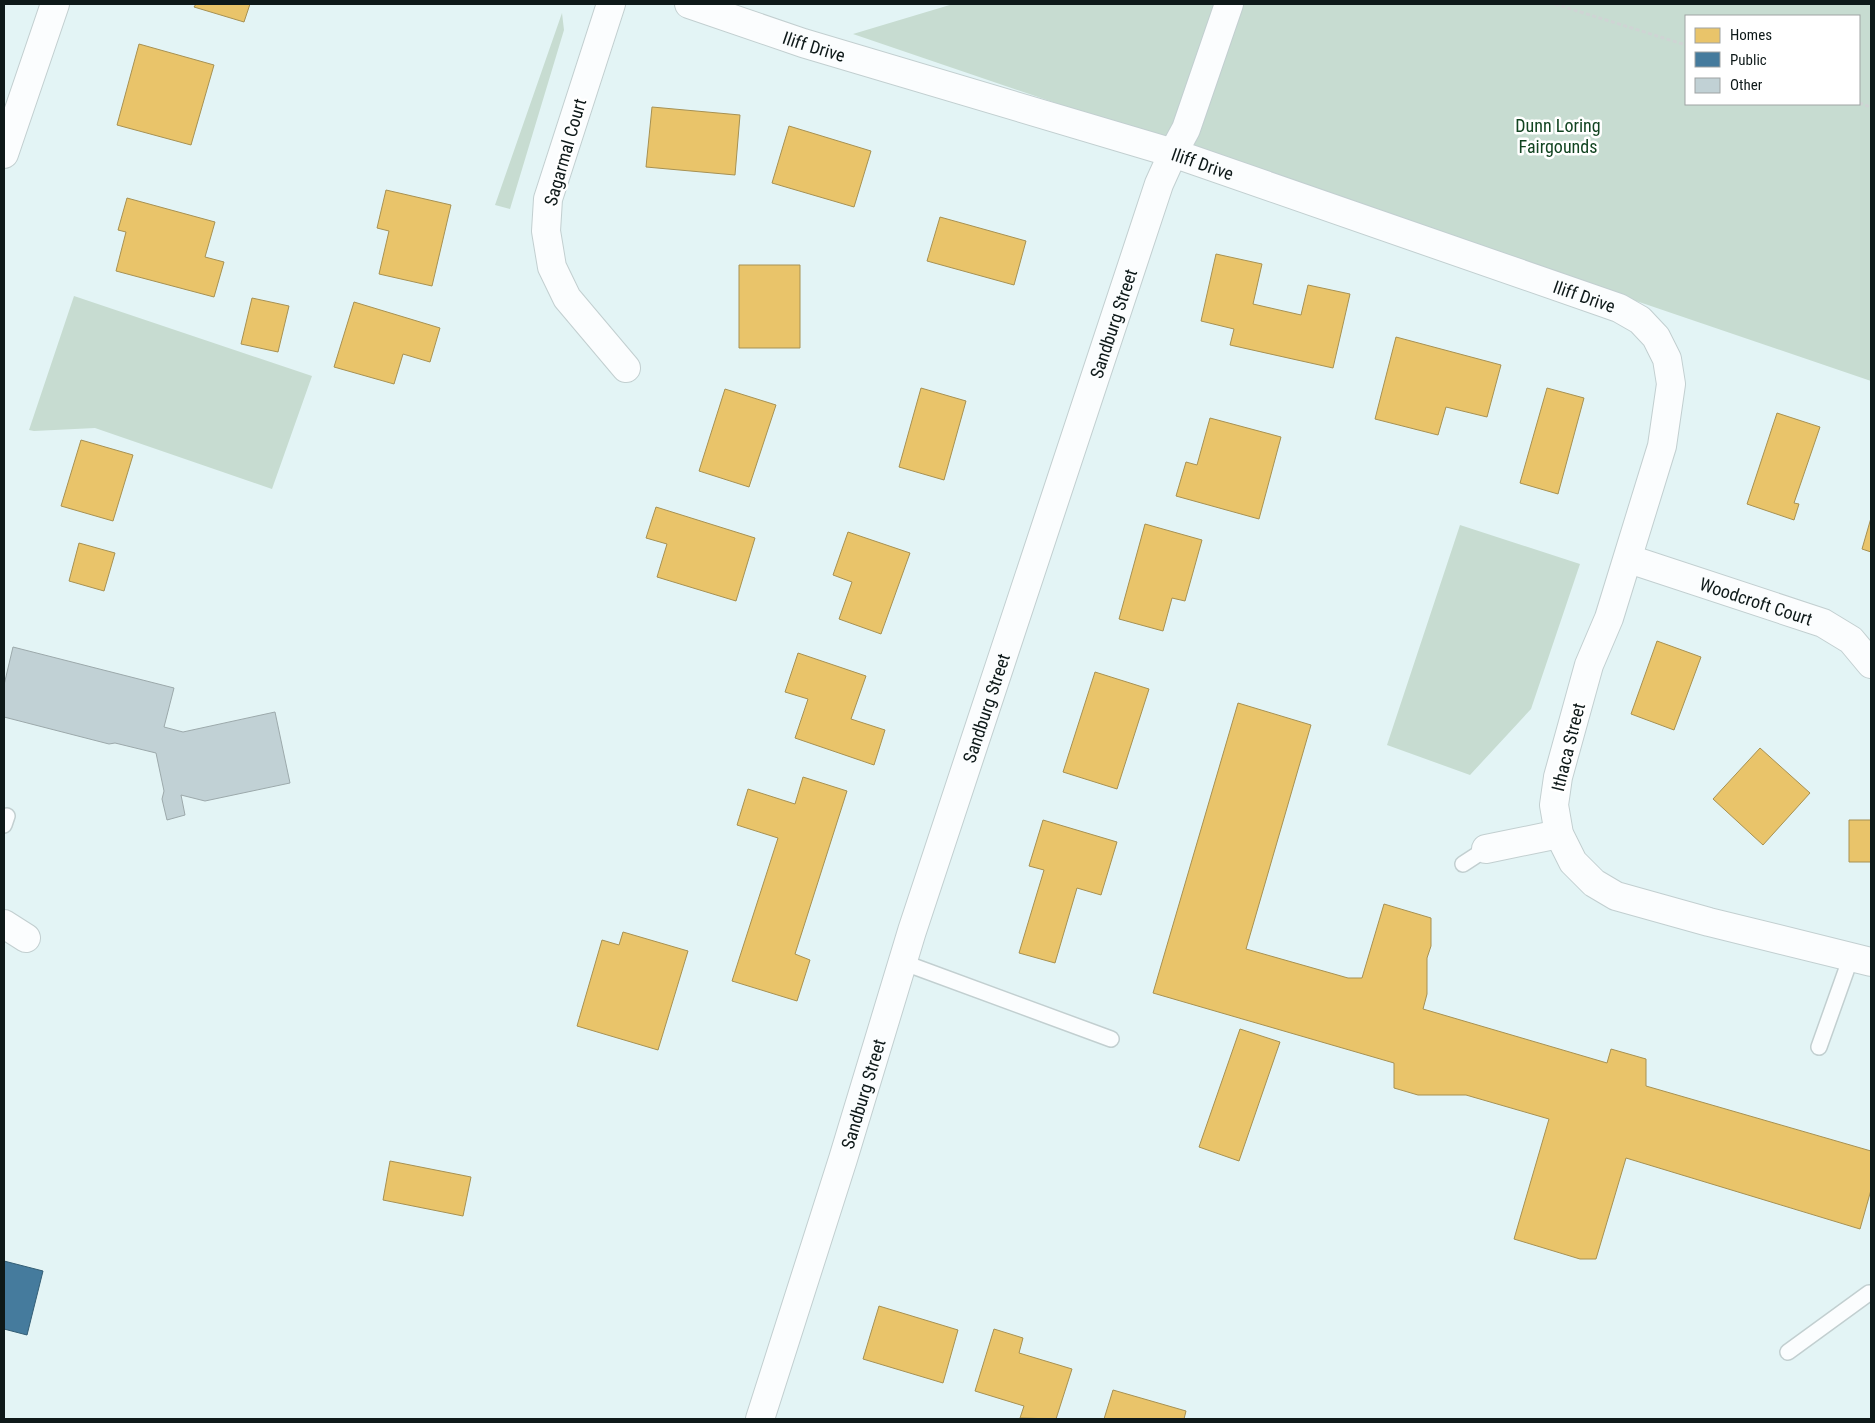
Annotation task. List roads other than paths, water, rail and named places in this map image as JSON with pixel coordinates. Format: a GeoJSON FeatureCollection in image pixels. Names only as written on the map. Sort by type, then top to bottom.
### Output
{"type":"FeatureCollection","features":[{"type":"Feature","properties":{"kind":"street"},"geometry":{"type":"LineString","coordinates":[[4,154],[55,4]]}},
{"type":"Feature","properties":{"kind":"street","name":"Sagarmal Court"},"geometry":{"type":"LineString","coordinates":[[611,4],[548,199],[546,231],[552,266],[567,298],[626,368]]}},
{"type":"Feature","properties":{"kind":"street","name":"Iliff Drive"},"geometry":{"type":"LineString","coordinates":[[689,4],[803,42],[1173,154],[1619,308],[1640,320],[1656,337],[1667,359],[1671,384]]}},
{"type":"Feature","properties":{"kind":"street","name":"Sandburg Street"},"geometry":{"type":"LineString","coordinates":[[760,1419],[843,1159],[902,962],[1159,184],[1186,129],[1229,4]]}},
{"type":"Feature","properties":{"kind":"street","name":"Ithaca Street"},"geometry":{"type":"LineString","coordinates":[[1671,384],[1662,446],[1609,618],[1589,665],[1558,777],[1554,805],[1559,834],[1573,862],[1594,883],[1616,896],[1709,922],[1861,959]]}},
{"type":"Feature","properties":{"kind":"street","name":"Woodcroft Court"},"geometry":{"type":"LineString","coordinates":[[1628,559],[1823,623],[1851,640],[1871,664]]}},
{"type":"Feature","properties":{"kind":"street"},"geometry":{"type":"LineString","coordinates":[[1486,849],[1559,834]]}},
{"type":"Feature","properties":{"kind":"lane"},"geometry":{"type":"LineString","coordinates":[[1463,864],[1486,849]]}},
{"type":"Feature","properties":{"kind":"lane"},"geometry":{"type":"LineString","coordinates":[[1819,1047],[1861,959]]}},
{"type":"Feature","properties":{"kind":"lane"},"geometry":{"type":"LineString","coordinates":[[902,962],[1111,1039]]}},
{"type":"Feature","properties":{"kind":"lane"},"geometry":{"type":"LineString","coordinates":[[1788,1352],[1870,1290]]}},
{"type":"Feature","properties":{"kind":"park label","name":"Dunn Loring Fairgounds"},"geometry":{"type":"Point","coordinates":[1558,135]}}]}
